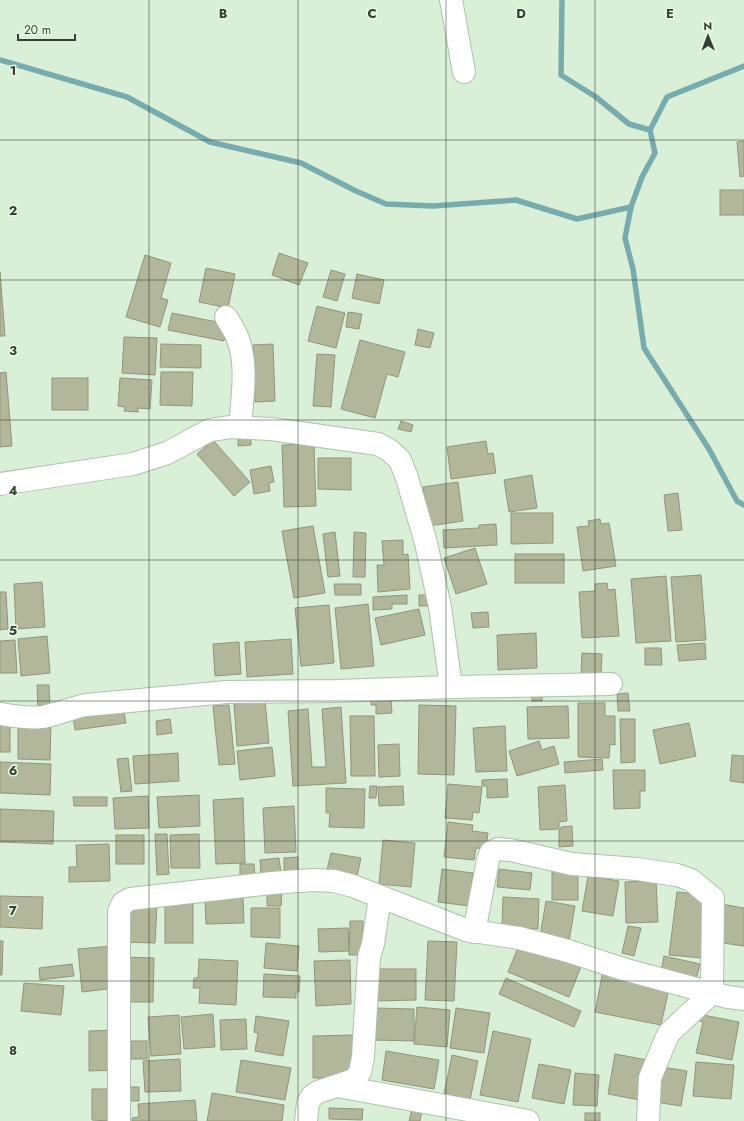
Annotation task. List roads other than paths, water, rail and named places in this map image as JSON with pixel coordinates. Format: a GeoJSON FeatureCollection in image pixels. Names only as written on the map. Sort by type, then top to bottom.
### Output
{"type":"FeatureCollection","features":[{"type":"Feature","properties":{"kind":"street"},"geometry":{"type":"LineString","coordinates":[[451,0],[464,72]]}},
{"type":"Feature","properties":{"kind":"street"},"geometry":{"type":"LineString","coordinates":[[226,317],[238,339],[242,359],[243,376],[240,427]]}},
{"type":"Feature","properties":{"kind":"street"},"geometry":{"type":"LineString","coordinates":[[0,484],[133,464],[167,453],[210,430],[231,427],[271,429],[378,444],[389,450],[400,460],[407,478],[426,543],[440,607],[451,687]]}},
{"type":"Feature","properties":{"kind":"street"},"geometry":{"type":"LineString","coordinates":[[0,714],[41,717],[70,708],[227,692],[337,691],[611,684]]}},
{"type":"Feature","properties":{"kind":"street"},"geometry":{"type":"LineString","coordinates":[[474,932],[488,860],[491,852],[498,849],[510,850],[572,864],[677,875],[691,880],[713,898],[712,993],[669,1033],[650,1078],[648,1121]]}},
{"type":"Feature","properties":{"kind":"street"},"geometry":{"type":"LineString","coordinates":[[119,1121],[118,923],[119,911],[123,903],[130,899],[272,883],[313,880],[334,881],[353,886],[452,926],[474,932],[519,938],[568,951],[623,969],[728,997],[744,999]]}},
{"type":"Feature","properties":{"kind":"street"},"geometry":{"type":"LineString","coordinates":[[306,1121],[308,1104],[312,1096],[318,1092],[354,1080],[360,1072],[363,1057],[370,957],[380,897]]}},
{"type":"Feature","properties":{"kind":"street"},"geometry":{"type":"LineString","coordinates":[[337,1086],[528,1121]]}},
{"type":"Feature","properties":{"kind":"waterway"},"geometry":{"type":"LineString","coordinates":[[562,0],[561,75],[596,97],[629,124],[650,130],[655,153],[642,177],[631,207],[625,238],[633,269],[644,348],[709,449],[737,501],[744,505]]}},
{"type":"Feature","properties":{"kind":"waterway"},"geometry":{"type":"LineString","coordinates":[[0,60],[127,97],[210,142],[301,163],[356,191],[386,204],[433,206],[516,200],[577,219],[631,207]]}},
{"type":"Feature","properties":{"kind":"waterway"},"geometry":{"type":"LineString","coordinates":[[650,130],[667,97],[744,66]]}}]}
